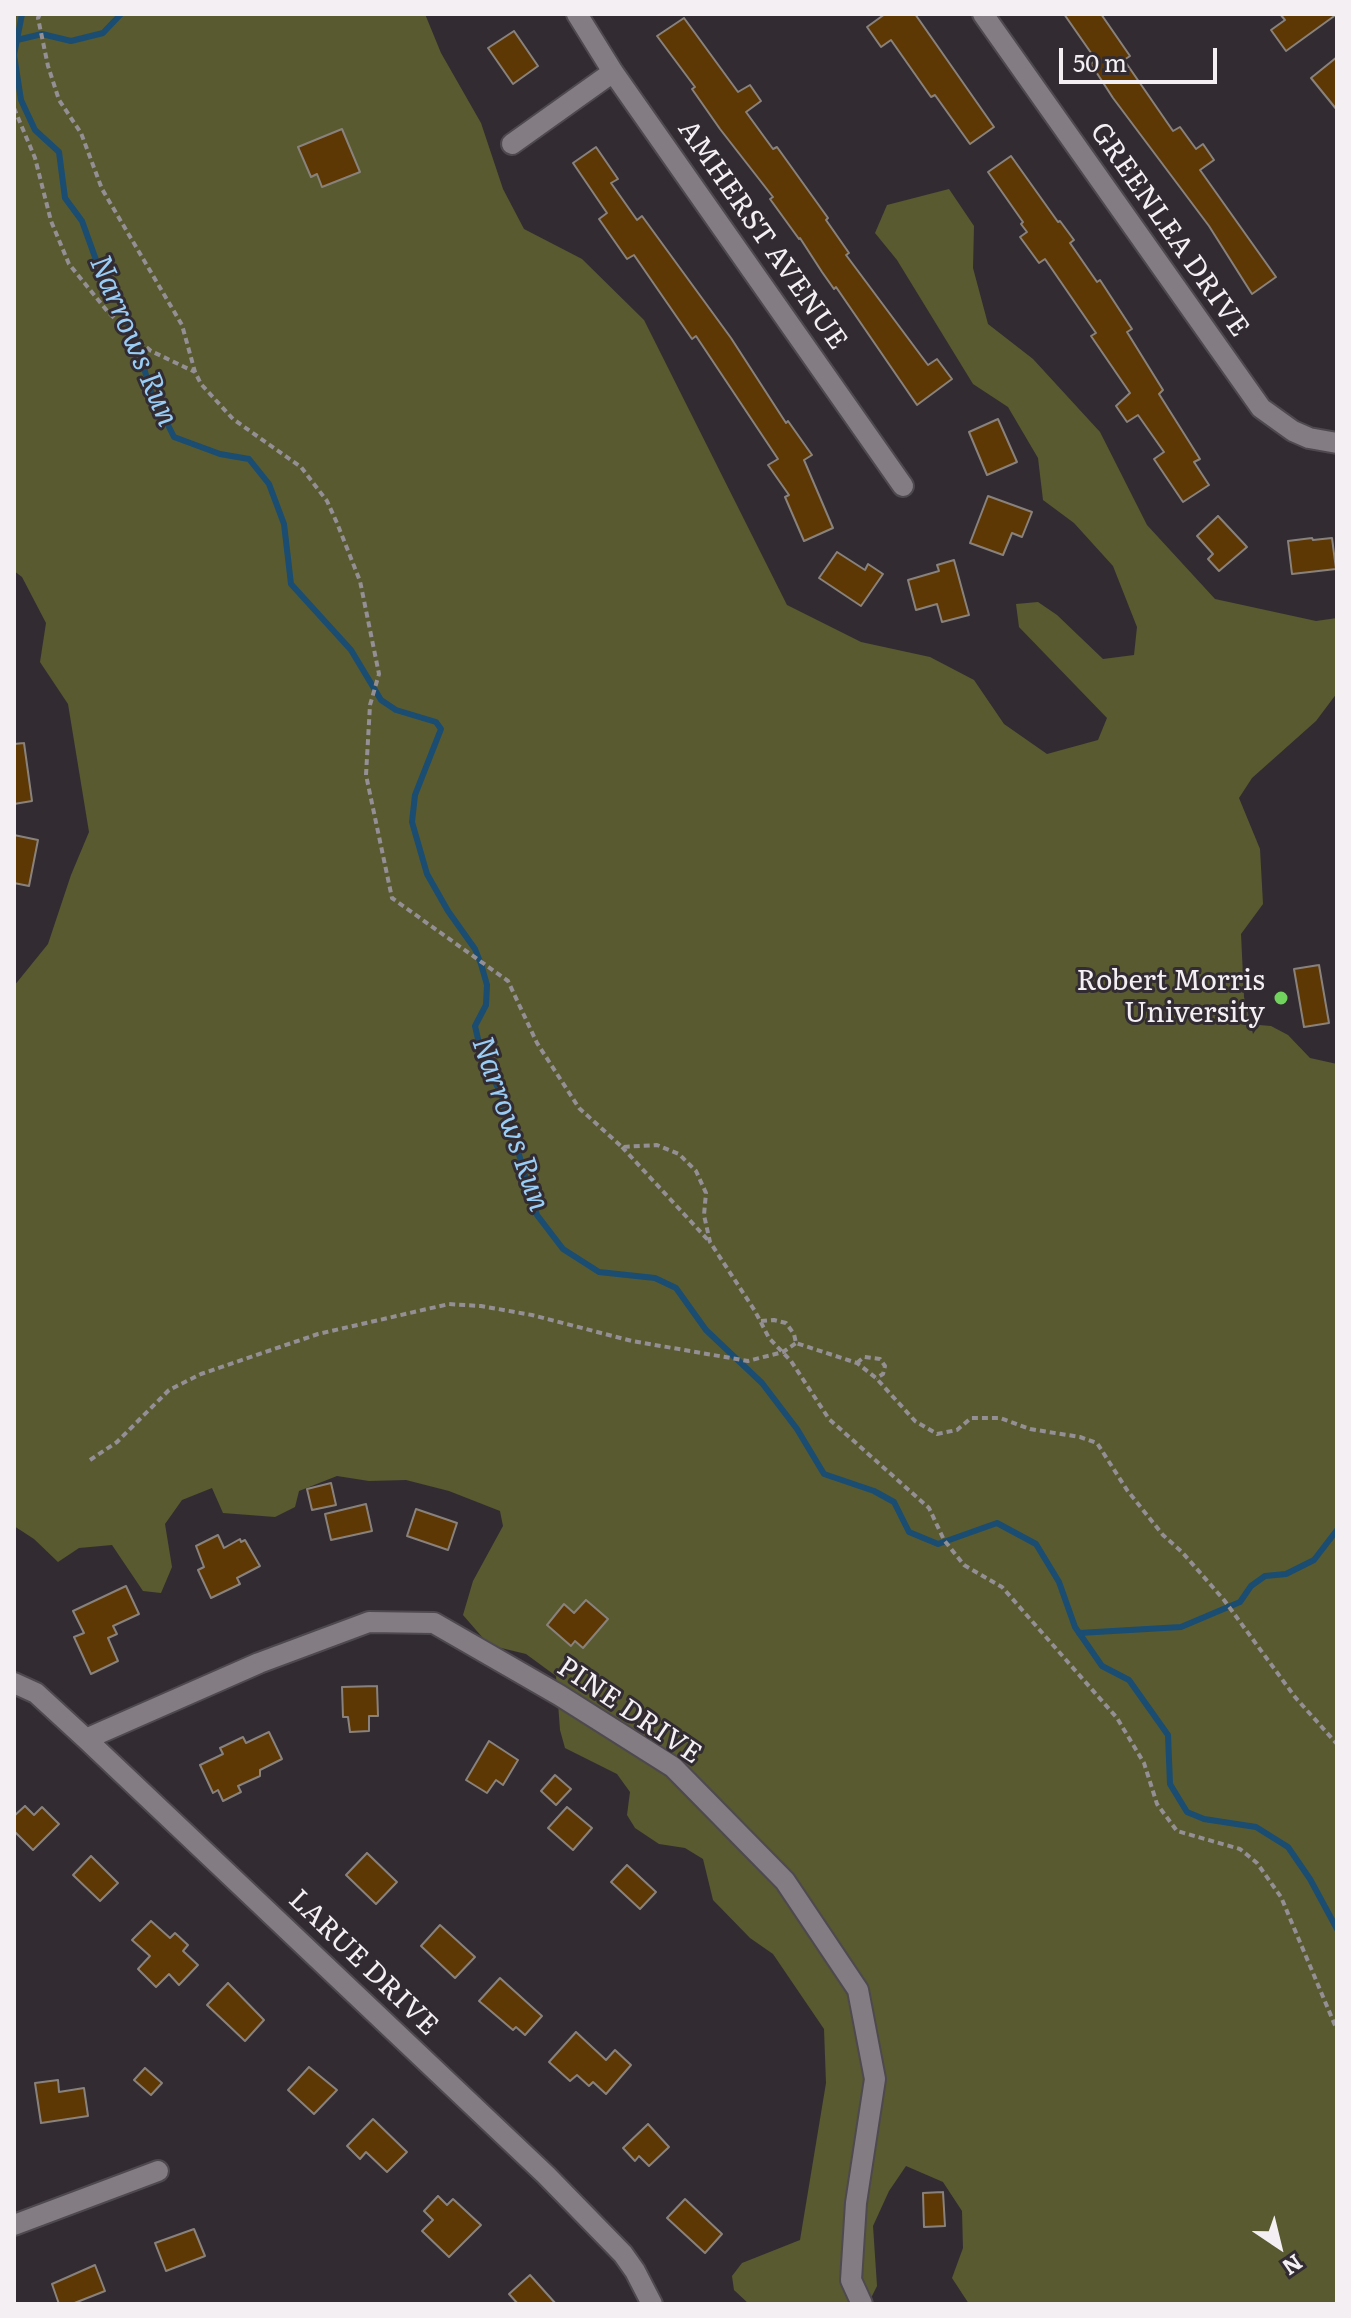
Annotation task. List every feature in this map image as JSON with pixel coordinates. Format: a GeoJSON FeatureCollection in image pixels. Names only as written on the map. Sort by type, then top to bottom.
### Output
{"type":"FeatureCollection","features":[{"type":"Feature","properties":{"kind":"street","name":"AMHERST AVENUE"},"geometry":{"type":"LineString","coordinates":[[577,14],[613,72],[903,486]]}},
{"type":"Feature","properties":{"kind":"street","name":"GREENLEA DRIVE"},"geometry":{"type":"LineString","coordinates":[[983,14],[1250,395],[1261,408],[1293,431],[1309,438],[1337,443]]}},
{"type":"Feature","properties":{"kind":"street"},"geometry":{"type":"LineString","coordinates":[[512,144],[613,72]]}},
{"type":"Feature","properties":{"kind":"street","name":"PINE DRIVE"},"geometry":{"type":"LineString","coordinates":[[86,1739],[259,1663],[369,1622],[434,1623],[559,1695],[673,1767],[785,1881],[858,1990],[875,2079],[856,2203],[851,2280],[862,2304]]}},
{"type":"Feature","properties":{"kind":"street","name":"LARUE DRIVE"},"geometry":{"type":"LineString","coordinates":[[14,1683],[36,1693],[86,1739],[581,2209],[623,2254],[652,2304]]}},
{"type":"Feature","properties":{"kind":"street"},"geometry":{"type":"LineString","coordinates":[[14,2225],[158,2171]]}},
{"type":"Feature","properties":{"kind":"path"},"geometry":{"type":"LineString","coordinates":[[40,14],[38,18],[48,66],[59,100],[81,133],[102,189],[182,325],[201,384],[233,419],[301,467],[327,501],[360,581],[379,674],[370,705],[366,775],[392,898],[508,981],[537,1043],[579,1108],[622,1147],[710,1242],[769,1338],[783,1352],[829,1419],[929,1508],[944,1540],[964,1565],[1002,1587],[1117,1718],[1144,1763],[1157,1804],[1177,1831],[1240,1849],[1257,1863],[1281,1897],[1337,2030]]}},
{"type":"Feature","properties":{"kind":"path"},"geometry":{"type":"LineString","coordinates":[[14,108],[35,158],[51,221],[69,264],[108,312],[131,334],[151,351],[195,372]]}},
{"type":"Feature","properties":{"kind":"path"},"geometry":{"type":"LineString","coordinates":[[622,1147],[657,1145],[679,1154],[696,1171],[706,1193],[704,1215],[710,1242]]}},
{"type":"Feature","properties":{"kind":"path"},"geometry":{"type":"LineString","coordinates":[[90,1460],[117,1442],[169,1390],[201,1374],[318,1334],[449,1304],[532,1315],[632,1341],[748,1361],[783,1352],[796,1343]]}},
{"type":"Feature","properties":{"kind":"path"},"geometry":{"type":"LineString","coordinates":[[761,1321],[786,1323],[796,1343]]}},
{"type":"Feature","properties":{"kind":"path"},"geometry":{"type":"LineString","coordinates":[[796,1343],[857,1363],[876,1378],[915,1421],[937,1434],[957,1430],[971,1418],[1000,1418],[1030,1429],[1097,1443],[1127,1490],[1163,1535],[1224,1600],[1295,1697],[1337,1744]]}},
{"type":"Feature","properties":{"kind":"path"},"geometry":{"type":"LineString","coordinates":[[857,1363],[864,1357],[880,1359],[885,1366],[883,1374],[876,1378]]}},
{"type":"Feature","properties":{"kind":"green space"},"geometry":{"type":"Polygon","coordinates":[[[14,14],[425,14],[441,53],[481,123],[503,189],[524,229],[582,259],[644,320],[787,605],[861,642],[930,657],[974,680],[1004,724],[1047,754],[1098,740],[1107,718],[1019,627],[1016,604],[1038,602],[1057,615],[1103,659],[1134,655],[1137,627],[1113,566],[1074,523],[1043,500],[1038,458],[1008,407],[973,384],[897,260],[875,233],[887,205],[949,189],[974,226],[973,268],[988,324],[1033,359],[1100,432],[1147,525],[1215,599],[1316,621],[1337,618],[1337,693],[1316,721],[1252,778],[1239,798],[1260,849],[1263,904],[1241,934],[1244,997],[1253,1034],[1259,1025],[1271,1026],[1288,1035],[1310,1058],[1337,1064],[1337,2304],[969,2304],[952,2278],[963,2248],[962,2211],[943,2182],[906,2166],[889,2191],[873,2226],[877,2286],[868,2304],[749,2304],[734,2290],[732,2276],[742,2263],[800,2240],[826,2083],[824,2029],[773,1954],[750,1938],[713,1900],[703,1859],[685,1848],[659,1844],[635,1828],[627,1815],[630,1792],[617,1774],[565,1748],[560,1730],[556,1676],[526,1654],[489,1645],[463,1615],[473,1581],[503,1526],[500,1511],[449,1491],[406,1480],[369,1481],[337,1476],[299,1491],[295,1507],[275,1517],[223,1513],[212,1488],[182,1500],[165,1524],[172,1567],[161,1593],[143,1591],[112,1545],[79,1548],[58,1562],[34,1539],[14,1526],[14,986],[48,944],[89,832],[68,704],[40,662],[46,623],[22,577],[14,571],[14,14]]]}},
{"type":"Feature","properties":{"kind":"building"},"geometry":{"type":"Polygon","coordinates":[[[885,14],[915,14],[994,127],[970,144],[935,95],[931,97],[891,40],[881,47],[867,27],[885,14]]]}},
{"type":"Feature","properties":{"kind":"building"},"geometry":{"type":"Polygon","coordinates":[[[1064,14],[1101,14],[1130,56],[1124,60],[1173,131],[1180,127],[1196,149],[1203,144],[1214,160],[1200,170],[1276,277],[1252,294],[1209,226],[1113,98],[1091,64],[1096,60],[1064,14]]]}},
{"type":"Feature","properties":{"kind":"building"},"geometry":{"type":"Polygon","coordinates":[[[1280,14],[1337,14],[1286,51],[1271,30],[1285,20],[1280,14]]]}},
{"type":"Feature","properties":{"kind":"building"},"geometry":{"type":"Polygon","coordinates":[[[684,18],[738,92],[750,85],[761,101],[746,112],[773,149],[777,147],[828,218],[826,220],[849,253],[846,255],[928,365],[937,359],[952,379],[917,405],[657,36],[684,18]]]}},
{"type":"Feature","properties":{"kind":"building"},"geometry":{"type":"Polygon","coordinates":[[[514,31],[538,66],[513,84],[488,48],[514,31]]]}},
{"type":"Feature","properties":{"kind":"building"},"geometry":{"type":"Polygon","coordinates":[[[1337,57],[1337,110],[1311,78],[1337,57]]]}},
{"type":"Feature","properties":{"kind":"building"},"geometry":{"type":"Polygon","coordinates":[[[342,129],[360,172],[322,187],[317,174],[311,177],[298,147],[342,129]]]}},
{"type":"Feature","properties":{"kind":"building"},"geometry":{"type":"Polygon","coordinates":[[[596,147],[618,179],[611,183],[637,220],[642,216],[731,338],[786,423],[788,421],[812,455],[804,460],[833,528],[804,541],[785,497],[789,495],[768,465],[778,459],[696,336],[692,339],[634,255],[627,259],[599,219],[607,213],[573,163],[596,147]]]}},
{"type":"Feature","properties":{"kind":"building"},"geometry":{"type":"Polygon","coordinates":[[[1011,156],[1074,240],[1070,243],[1097,282],[1100,280],[1132,329],[1127,332],[1163,390],[1159,394],[1200,459],[1194,462],[1209,485],[1183,502],[1154,459],[1164,452],[1138,415],[1127,422],[1116,406],[1130,393],[1091,336],[1096,333],[1045,259],[1039,263],[1020,237],[1027,232],[1021,224],[1023,222],[988,172],[1011,156]]]}},
{"type":"Feature","properties":{"kind":"building"},"geometry":{"type":"Polygon","coordinates":[[[998,419],[1017,462],[987,475],[969,432],[998,419]]]}},
{"type":"Feature","properties":{"kind":"building"},"geometry":{"type":"Polygon","coordinates":[[[988,496],[1032,512],[1022,537],[1012,533],[1003,555],[970,543],[988,496]]]}},
{"type":"Feature","properties":{"kind":"building"},"geometry":{"type":"Polygon","coordinates":[[[1218,516],[1247,547],[1219,571],[1208,559],[1213,554],[1197,536],[1218,516]]]}},
{"type":"Feature","properties":{"kind":"building"},"geometry":{"type":"Polygon","coordinates":[[[1332,538],[1336,569],[1292,574],[1288,541],[1332,538]]]}},
{"type":"Feature","properties":{"kind":"building"},"geometry":{"type":"Polygon","coordinates":[[[837,552],[865,570],[868,564],[883,574],[861,606],[819,578],[837,552]]]}},
{"type":"Feature","properties":{"kind":"building"},"geometry":{"type":"Polygon","coordinates":[[[954,560],[969,615],[942,622],[937,604],[916,610],[908,580],[939,571],[937,565],[954,560]]]}},
{"type":"Feature","properties":{"kind":"building"},"geometry":{"type":"Polygon","coordinates":[[[24,743],[32,801],[14,804],[14,744],[24,743]]]}},
{"type":"Feature","properties":{"kind":"building"},"geometry":{"type":"Polygon","coordinates":[[[14,835],[38,840],[29,886],[14,883],[14,835]]]}},
{"type":"Feature","properties":{"kind":"building"},"geometry":{"type":"Polygon","coordinates":[[[1319,965],[1329,1023],[1304,1027],[1294,969],[1319,965]]]}},
{"type":"Feature","properties":{"kind":"building"},"geometry":{"type":"Polygon","coordinates":[[[331,1483],[336,1505],[312,1510],[307,1489],[331,1483]]]}},
{"type":"Feature","properties":{"kind":"building"},"geometry":{"type":"Polygon","coordinates":[[[366,1504],[372,1531],[331,1540],[325,1514],[366,1504]]]}},
{"type":"Feature","properties":{"kind":"building"},"geometry":{"type":"Polygon","coordinates":[[[416,1509],[457,1523],[448,1550],[407,1536],[416,1509]]]}},
{"type":"Feature","properties":{"kind":"building"},"geometry":{"type":"Polygon","coordinates":[[[218,1535],[224,1548],[240,1539],[241,1542],[245,1540],[260,1566],[237,1578],[240,1584],[211,1598],[198,1570],[204,1567],[196,1546],[218,1535]]]}},
{"type":"Feature","properties":{"kind":"building"},"geometry":{"type":"Polygon","coordinates":[[[126,1586],[139,1614],[113,1626],[117,1634],[108,1638],[118,1661],[91,1674],[74,1637],[84,1633],[73,1611],[126,1586]]]}},
{"type":"Feature","properties":{"kind":"building"},"geometry":{"type":"Polygon","coordinates":[[[586,1600],[608,1619],[583,1648],[575,1641],[571,1646],[547,1625],[564,1604],[574,1613],[586,1600]]]}},
{"type":"Feature","properties":{"kind":"building"},"geometry":{"type":"Polygon","coordinates":[[[377,1686],[378,1716],[369,1716],[369,1731],[350,1732],[348,1717],[343,1717],[342,1687],[377,1686]]]}},
{"type":"Feature","properties":{"kind":"building"},"geometry":{"type":"Polygon","coordinates":[[[269,1732],[282,1759],[260,1770],[260,1776],[238,1786],[241,1792],[223,1801],[218,1790],[213,1793],[200,1765],[223,1754],[220,1748],[243,1737],[246,1743],[269,1732]]]}},
{"type":"Feature","properties":{"kind":"building"},"geometry":{"type":"Polygon","coordinates":[[[489,1741],[518,1760],[503,1785],[496,1780],[487,1793],[466,1780],[489,1741]]]}},
{"type":"Feature","properties":{"kind":"building"},"geometry":{"type":"Polygon","coordinates":[[[555,1775],[571,1789],[556,1805],[541,1791],[555,1775]]]}},
{"type":"Feature","properties":{"kind":"building"},"geometry":{"type":"Polygon","coordinates":[[[25,1806],[34,1815],[42,1807],[59,1824],[33,1850],[14,1831],[14,1816],[25,1806]]]}},
{"type":"Feature","properties":{"kind":"building"},"geometry":{"type":"Polygon","coordinates":[[[567,1807],[592,1828],[573,1850],[548,1828],[567,1807]]]}},
{"type":"Feature","properties":{"kind":"building"},"geometry":{"type":"Polygon","coordinates":[[[367,1853],[397,1882],[376,1904],[346,1875],[367,1853]]]}},
{"type":"Feature","properties":{"kind":"building"},"geometry":{"type":"Polygon","coordinates":[[[91,1856],[118,1883],[100,1901],[73,1875],[91,1856]]]}},
{"type":"Feature","properties":{"kind":"building"},"geometry":{"type":"Polygon","coordinates":[[[627,1865],[656,1892],[640,1909],[611,1882],[627,1865]]]}},
{"type":"Feature","properties":{"kind":"building"},"geometry":{"type":"Polygon","coordinates":[[[151,1921],[170,1938],[175,1933],[188,1945],[183,1951],[198,1965],[179,1985],[169,1974],[156,1987],[138,1969],[150,1956],[132,1940],[151,1921]]]}},
{"type":"Feature","properties":{"kind":"building"},"geometry":{"type":"Polygon","coordinates":[[[440,1925],[475,1957],[455,1978],[421,1946],[440,1925]]]}},
{"type":"Feature","properties":{"kind":"building"},"geometry":{"type":"Polygon","coordinates":[[[500,1978],[542,2016],[525,2035],[516,2027],[513,2030],[479,2001],[500,1978]]]}},
{"type":"Feature","properties":{"kind":"building"},"geometry":{"type":"Polygon","coordinates":[[[228,1983],[264,2020],[245,2041],[207,2005],[228,1983]]]}},
{"type":"Feature","properties":{"kind":"building"},"geometry":{"type":"Polygon","coordinates":[[[576,2032],[606,2060],[615,2050],[631,2065],[606,2094],[593,2082],[589,2086],[577,2075],[570,2081],[549,2062],[576,2032]]]}},
{"type":"Feature","properties":{"kind":"building"},"geometry":{"type":"Polygon","coordinates":[[[309,2067],[337,2090],[314,2114],[288,2090],[309,2067]]]}},
{"type":"Feature","properties":{"kind":"building"},"geometry":{"type":"Polygon","coordinates":[[[145,2068],[162,2083],[151,2095],[134,2080],[145,2068]]]}},
{"type":"Feature","properties":{"kind":"building"},"geometry":{"type":"Polygon","coordinates":[[[58,2080],[59,2092],[84,2088],[88,2116],[41,2123],[35,2083],[58,2080]]]}},
{"type":"Feature","properties":{"kind":"building"},"geometry":{"type":"Polygon","coordinates":[[[373,2119],[407,2152],[387,2172],[366,2152],[360,2159],[347,2146],[373,2119]]]}},
{"type":"Feature","properties":{"kind":"building"},"geometry":{"type":"Polygon","coordinates":[[[648,2124],[669,2147],[649,2166],[639,2156],[635,2161],[623,2148],[648,2124]]]}},
{"type":"Feature","properties":{"kind":"building"},"geometry":{"type":"Polygon","coordinates":[[[943,2192],[945,2226],[924,2227],[923,2193],[943,2192]]]}},
{"type":"Feature","properties":{"kind":"building"},"geometry":{"type":"Polygon","coordinates":[[[438,2196],[447,2205],[453,2199],[481,2225],[449,2257],[422,2231],[433,2220],[424,2211],[438,2196]]]}},
{"type":"Feature","properties":{"kind":"building"},"geometry":{"type":"Polygon","coordinates":[[[685,2199],[722,2234],[705,2253],[667,2218],[685,2199]]]}},
{"type":"Feature","properties":{"kind":"building"},"geometry":{"type":"Polygon","coordinates":[[[194,2229],[205,2256],[166,2271],[155,2243],[194,2229]]]}},
{"type":"Feature","properties":{"kind":"building"},"geometry":{"type":"Polygon","coordinates":[[[95,2265],[105,2291],[72,2304],[59,2304],[52,2284],[95,2265]]]}},
{"type":"Feature","properties":{"kind":"building"},"geometry":{"type":"Polygon","coordinates":[[[530,2275],[556,2304],[518,2304],[509,2294],[530,2275]]]}},
{"type":"Feature","properties":{"kind":"waterway","name":"Narrows Run"},"geometry":{"type":"LineString","coordinates":[[22,14],[14,55],[21,100],[35,130],[59,152],[65,198],[82,221],[96,260],[115,288],[136,340],[150,389],[174,437],[220,454],[249,459],[269,484],[284,524],[291,584],[351,650],[381,700],[396,710],[436,722],[441,729],[415,795],[412,822],[427,874],[475,949],[481,964],[487,985],[486,1005],[475,1026],[482,1056],[501,1094],[537,1215],[563,1249],[599,1272],[655,1278],[676,1288],[706,1330],[762,1383],[797,1429],[824,1474],[874,1491],[894,1502],[909,1532],[938,1544],[997,1523],[1036,1544],[1059,1582],[1075,1627],[1102,1666],[1129,1680],[1168,1735],[1170,1784],[1187,1812],[1204,1819],[1256,1827],[1288,1847],[1310,1879],[1337,1929]]}},
{"type":"Feature","properties":{"kind":"waterway"},"geometry":{"type":"LineString","coordinates":[[17,40],[42,34],[71,41],[103,33],[121,14]]}},
{"type":"Feature","properties":{"kind":"waterway"},"geometry":{"type":"LineString","coordinates":[[1079,1633],[1181,1627],[1240,1602],[1251,1586],[1265,1576],[1286,1574],[1314,1560],[1337,1530]]}},
{"type":"Feature","properties":{"kind":"place","name":"Robert Morris University"},"geometry":{"type":"Point","coordinates":[1281,998]}}]}
